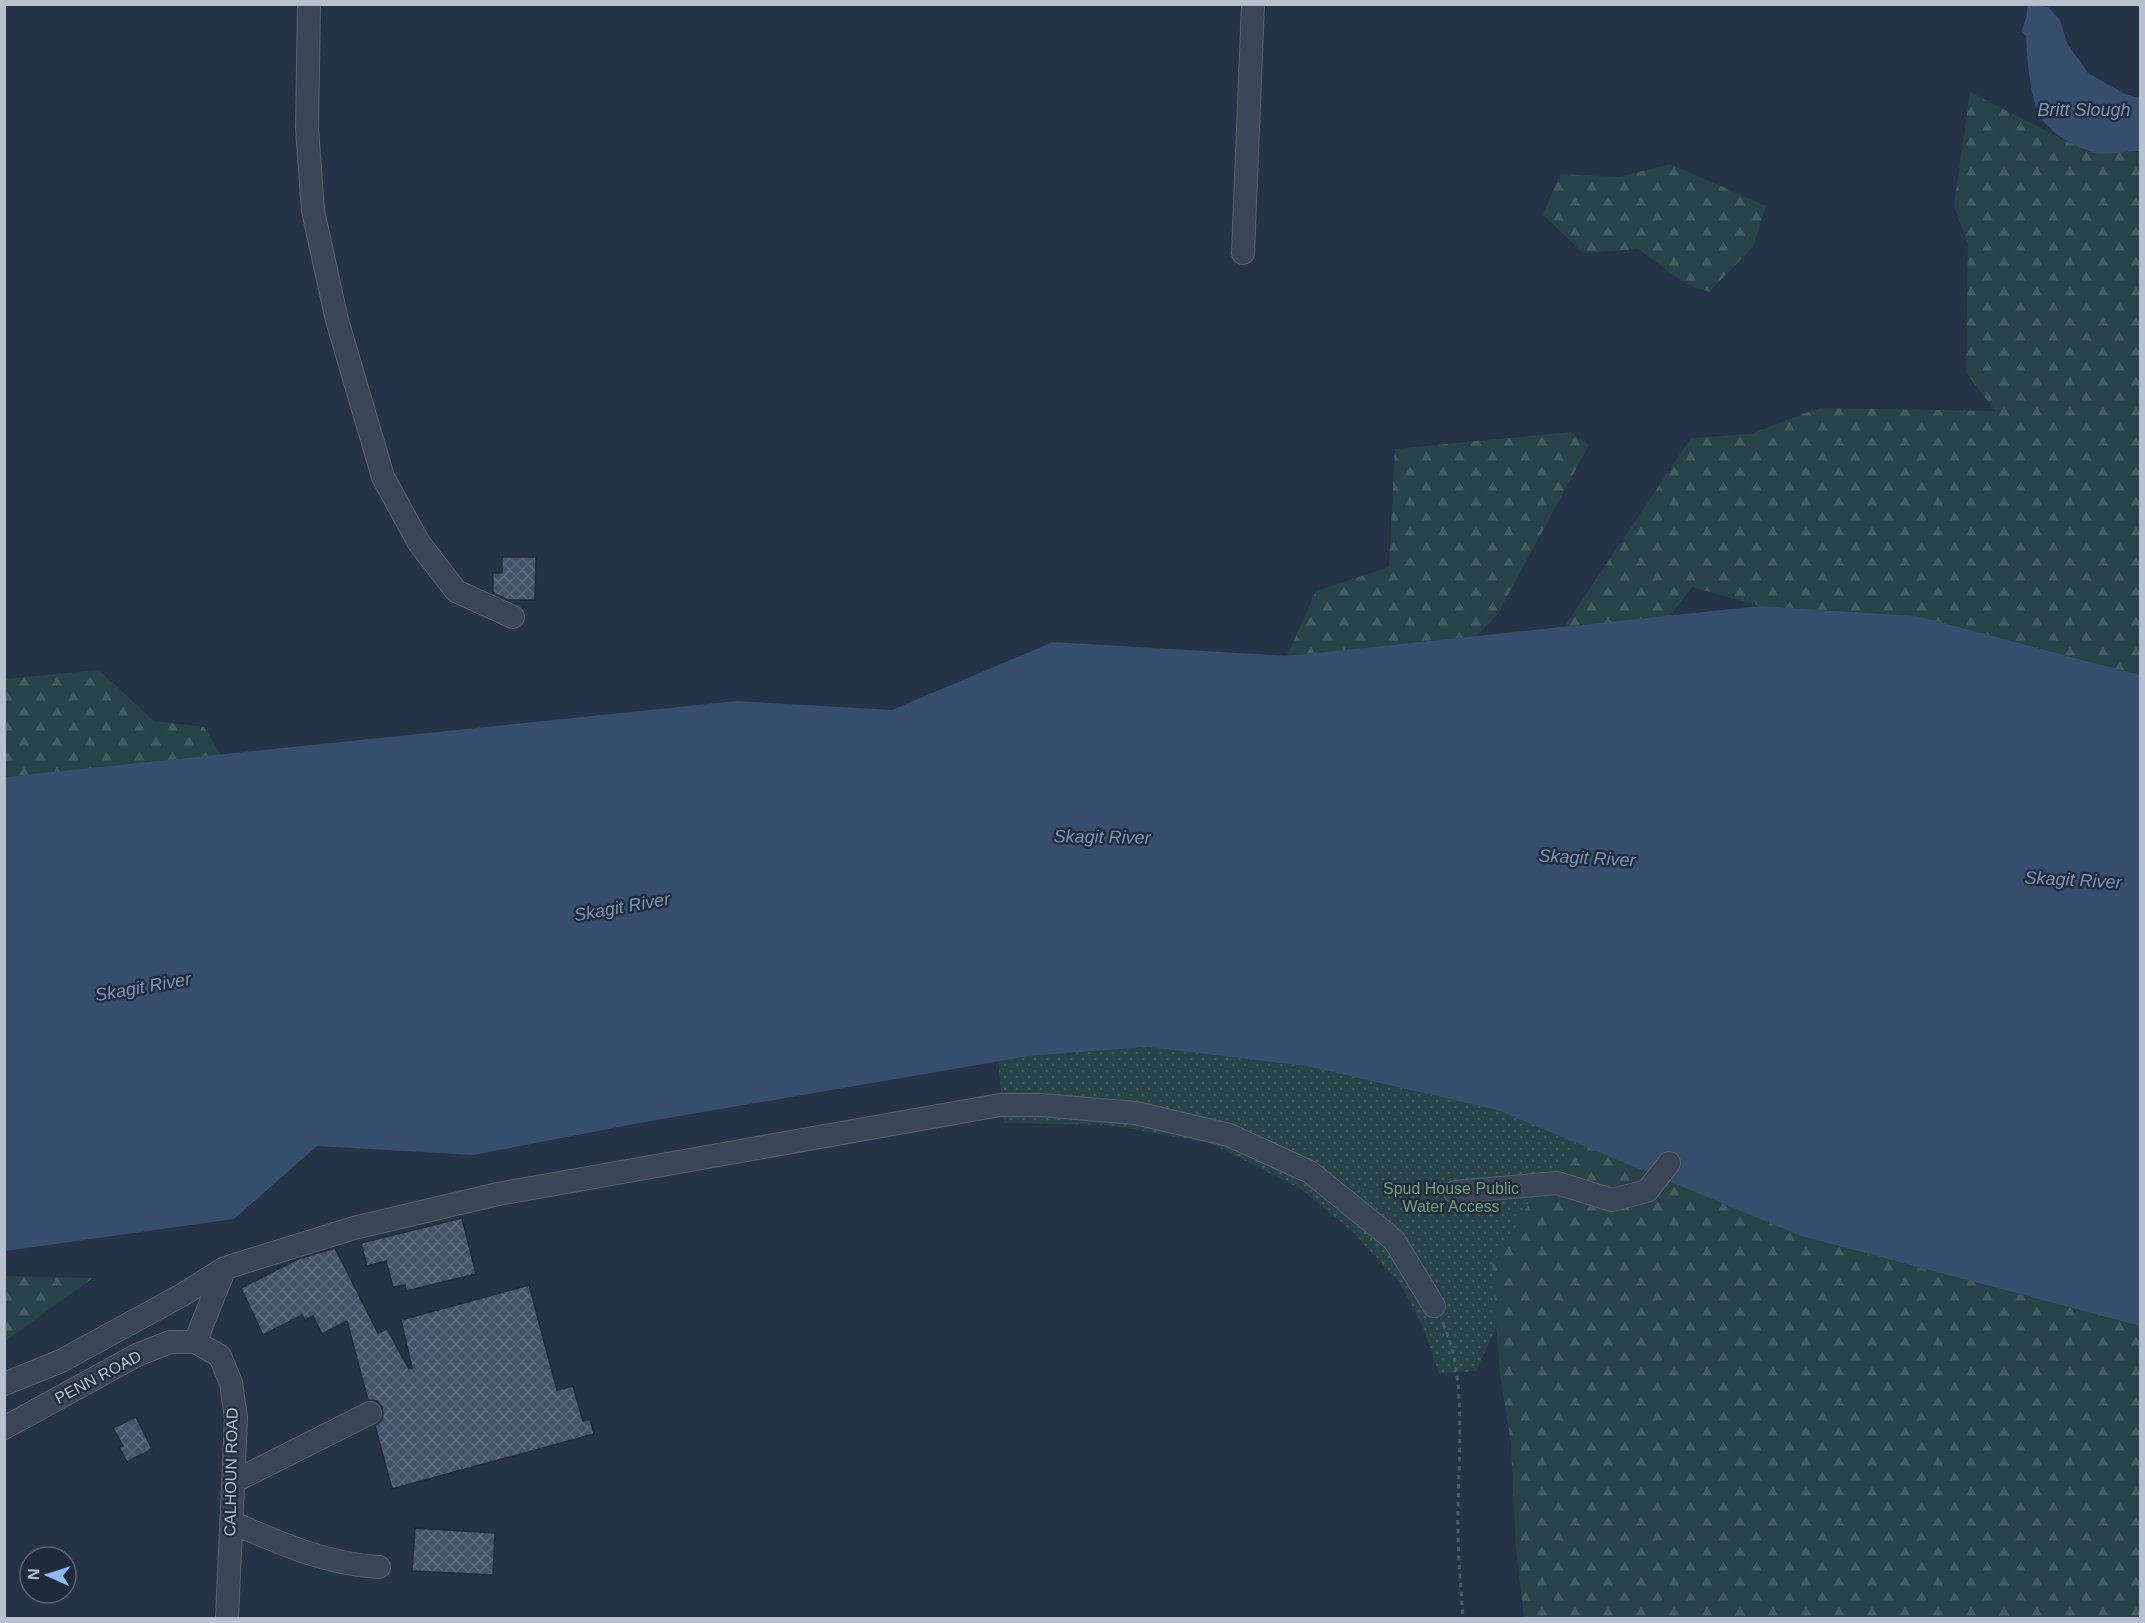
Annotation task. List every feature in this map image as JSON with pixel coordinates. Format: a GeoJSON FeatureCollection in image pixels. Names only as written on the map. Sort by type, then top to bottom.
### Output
{"type":"FeatureCollection","features":[{"type":"Feature","properties":{"kind":"street"},"geometry":{"type":"LineString","coordinates":[[309,4],[306,128],[313,212],[337,320],[383,477],[419,543],[456,591],[513,617]]}},
{"type":"Feature","properties":{"kind":"street"},"geometry":{"type":"LineString","coordinates":[[1243,253],[1253,4]]}},
{"type":"Feature","properties":{"kind":"street"},"geometry":{"type":"LineString","coordinates":[[4,1384],[61,1361],[225,1268],[354,1228],[498,1194],[1000,1105],[1040,1105],[1136,1113],[1229,1135],[1310,1173],[1394,1240],[1434,1306]]}},
{"type":"Feature","properties":{"kind":"street"},"geometry":{"type":"LineString","coordinates":[[1455,1192],[1557,1183],[1612,1200],[1647,1191],[1669,1163]]}},
{"type":"Feature","properties":{"kind":"street"},"geometry":{"type":"LineString","coordinates":[[195,1342],[225,1268]]}},
{"type":"Feature","properties":{"kind":"street","name":"PENN ROAD"},"geometry":{"type":"LineString","coordinates":[[4,1428],[137,1355],[170,1342],[195,1342]]}},
{"type":"Feature","properties":{"kind":"street","name":"CALHOUN ROAD"},"geometry":{"type":"LineString","coordinates":[[195,1342],[220,1356],[231,1383],[236,1418],[226,1618]]}},
{"type":"Feature","properties":{"kind":"street"},"geometry":{"type":"LineString","coordinates":[[233,1482],[370,1413]]}},
{"type":"Feature","properties":{"kind":"street"},"geometry":{"type":"LineString","coordinates":[[231,1522],[320,1558],[345,1564],[379,1567]]}},
{"type":"Feature","properties":{"kind":"path"},"geometry":{"type":"LineString","coordinates":[[1434,1306],[1451,1340],[1458,1388],[1460,1462],[1458,1527],[1463,1618]]}},
{"type":"Feature","properties":{"kind":"green space"},"geometry":{"type":"Polygon","coordinates":[[[1970,92],[2064,140],[2096,153],[2140,151],[2140,675],[1917,616],[1760,606],[1692,587],[1670,616],[1564,627],[1691,438],[1750,434],[1819,408],[1995,411],[1966,372],[1968,244],[1954,206],[1970,92]]]}},
{"type":"Feature","properties":{"kind":"green space"},"geometry":{"type":"Polygon","coordinates":[[[1670,164],[1766,206],[1753,247],[1709,292],[1686,284],[1638,249],[1583,253],[1543,215],[1560,174],[1618,177],[1670,164]]]}},
{"type":"Feature","properties":{"kind":"green space"},"geometry":{"type":"Polygon","coordinates":[[[1570,432],[1589,445],[1497,615],[1477,636],[1287,656],[1316,591],[1389,567],[1395,449],[1570,432]]]}},
{"type":"Feature","properties":{"kind":"green space"},"geometry":{"type":"Polygon","coordinates":[[[99,670],[154,721],[204,727],[221,755],[5,777],[4,679],[99,670]]]}},
{"type":"Feature","properties":{"kind":"green space","name":"Spud House Public Water Access"},"geometry":{"type":"Polygon","coordinates":[[[1147,1047],[1306,1066],[1497,1110],[1580,1144],[1476,1371],[1439,1374],[1423,1327],[1400,1283],[1351,1230],[1299,1188],[1210,1143],[1109,1125],[1004,1123],[998,1062],[1029,1056],[1147,1047]]]}},
{"type":"Feature","properties":{"kind":"green space"},"geometry":{"type":"Polygon","coordinates":[[[1580,1144],[1801,1236],[2140,1326],[2140,1618],[1524,1618],[1516,1549],[1511,1443],[1500,1374],[1492,1264],[1548,1173],[1580,1144]]]}},
{"type":"Feature","properties":{"kind":"green space"},"geometry":{"type":"Polygon","coordinates":[[[5,1276],[93,1278],[5,1341],[5,1276]]]}},
{"type":"Feature","properties":{"kind":"water","name":"Britt Slough"},"geometry":{"type":"Polygon","coordinates":[[[2028,5],[2048,7],[2060,20],[2067,43],[2088,73],[2125,94],[2140,98],[2140,151],[2095,153],[2065,140],[2041,118],[2033,95],[2028,62],[2026,29],[2028,5]]]}},
{"type":"Feature","properties":{"kind":"water","name":"Skagit River"},"geometry":{"type":"Polygon","coordinates":[[[1760,606],[1917,616],[2140,675],[2140,1326],[1801,1236],[1497,1110],[1306,1066],[1147,1047],[1029,1056],[645,1122],[473,1155],[317,1146],[234,1219],[5,1251],[4,777],[736,701],[892,710],[1053,642],[1287,656],[1760,606]]]}},
{"type":"Feature","properties":{"kind":"building"},"geometry":{"type":"Polygon","coordinates":[[[502,557],[536,557],[535,600],[508,600],[493,593],[493,573],[502,573],[502,557]]]}},
{"type":"Feature","properties":{"kind":"building"},"geometry":{"type":"Polygon","coordinates":[[[462,1218],[476,1274],[406,1291],[405,1285],[393,1287],[386,1261],[367,1266],[361,1243],[462,1218]]]}},
{"type":"Feature","properties":{"kind":"building"},"geometry":{"type":"Polygon","coordinates":[[[335,1248],[378,1333],[387,1329],[409,1369],[412,1368],[401,1320],[529,1285],[557,1390],[573,1386],[583,1421],[590,1419],[594,1434],[392,1489],[375,1426],[382,1420],[382,1407],[377,1401],[368,1400],[347,1321],[322,1334],[313,1316],[305,1320],[302,1315],[263,1335],[241,1288],[298,1259],[335,1248]]]}},
{"type":"Feature","properties":{"kind":"building"},"geometry":{"type":"Polygon","coordinates":[[[136,1417],[152,1449],[127,1462],[119,1447],[123,1446],[113,1428],[136,1417]]]}},
{"type":"Feature","properties":{"kind":"building"},"geometry":{"type":"Polygon","coordinates":[[[415,1528],[495,1533],[493,1575],[412,1571],[415,1528]]]}},
{"type":"Feature","properties":{"kind":"waterway","name":"Britt Slough"},"geometry":{"type":"LineString","coordinates":[[2028,20],[2024,31],[2031,37]]}}]}
